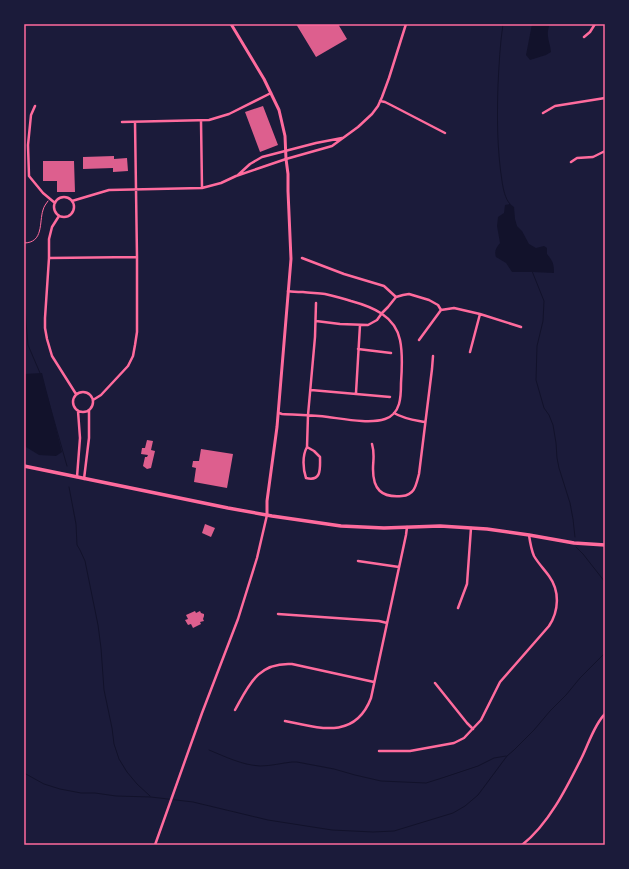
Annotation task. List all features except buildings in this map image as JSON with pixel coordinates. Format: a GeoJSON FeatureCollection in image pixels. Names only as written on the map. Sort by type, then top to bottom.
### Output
{"type":"FeatureCollection","features":[{"type":"Feature","properties":{"kind":"main road"},"geometry":{"type":"LineString","coordinates":[[24,466],[267,515],[341,526],[440,526],[471,528],[529,535],[574,543],[605,545]]}},
{"type":"Feature","properties":{"kind":"street"},"geometry":{"type":"LineString","coordinates":[[155,845],[202,713],[238,620],[256,558],[267,515],[267,501],[278,413],[291,259],[285,136],[279,110],[271,92],[231,24]]}},
{"type":"Feature","properties":{"kind":"street"},"geometry":{"type":"LineString","coordinates":[[72,201],[109,190],[202,188],[221,183],[236,176],[286,159],[332,146],[358,127],[375,110],[380,102],[406,24]]}},
{"type":"Feature","properties":{"kind":"street"},"geometry":{"type":"LineString","coordinates":[[584,37],[590,32],[595,24]]}},
{"type":"Feature","properties":{"kind":"street"},"geometry":{"type":"LineString","coordinates":[[122,122],[201,121],[217,118],[229,114],[271,92]]}},
{"type":"Feature","properties":{"kind":"street"},"geometry":{"type":"LineString","coordinates":[[543,113],[555,106],[605,98]]}},
{"type":"Feature","properties":{"kind":"street"},"geometry":{"type":"LineString","coordinates":[[380,102],[386,102],[445,133]]}},
{"type":"Feature","properties":{"kind":"street"},"geometry":{"type":"LineString","coordinates":[[34,106],[31,115],[28,145],[29,176],[43,193],[55,203]]}},
{"type":"Feature","properties":{"kind":"street"},"geometry":{"type":"LineString","coordinates":[[201,121],[202,188]]}},
{"type":"Feature","properties":{"kind":"street"},"geometry":{"type":"LineString","coordinates":[[93,400],[101,395],[128,366],[133,356],[137,332],[134,122]]}},
{"type":"Feature","properties":{"kind":"street"},"geometry":{"type":"LineString","coordinates":[[236,176],[250,164],[262,157],[345,137]]}},
{"type":"Feature","properties":{"kind":"street"},"geometry":{"type":"LineString","coordinates":[[571,162],[577,158],[593,157],[605,151]]}},
{"type":"Feature","properties":{"kind":"street"},"geometry":{"type":"LineString","coordinates":[[63,197],[70,198],[72,201],[74,207],[72,213],[66,217],[59,216],[54,209],[55,203],[63,197]]}},
{"type":"Feature","properties":{"kind":"street"},"geometry":{"type":"LineString","coordinates":[[59,216],[52,227],[49,239],[49,258],[44,318],[47,339],[52,356],[76,394]]}},
{"type":"Feature","properties":{"kind":"street"},"geometry":{"type":"LineString","coordinates":[[49,258],[137,257]]}},
{"type":"Feature","properties":{"kind":"street"},"geometry":{"type":"LineString","coordinates":[[302,258],[384,286],[396,297]]}},
{"type":"Feature","properties":{"kind":"street"},"geometry":{"type":"LineString","coordinates":[[278,413],[378,421],[387,419],[394,413],[399,404],[401,391],[401,342],[394,324],[387,317],[369,306],[334,296],[288,291]]}},
{"type":"Feature","properties":{"kind":"street"},"geometry":{"type":"LineString","coordinates":[[315,321],[368,325],[377,320],[396,297],[403,294],[409,294],[429,300],[438,305],[441,310]]}},
{"type":"Feature","properties":{"kind":"street"},"geometry":{"type":"LineString","coordinates":[[307,447],[320,457],[318,475],[311,479],[306,478],[303,470],[304,451],[307,447],[316,303]]}},
{"type":"Feature","properties":{"kind":"street"},"geometry":{"type":"LineString","coordinates":[[419,340],[441,310],[454,308],[480,314],[521,327]]}},
{"type":"Feature","properties":{"kind":"street"},"geometry":{"type":"LineString","coordinates":[[470,352],[480,314]]}},
{"type":"Feature","properties":{"kind":"street"},"geometry":{"type":"LineString","coordinates":[[356,393],[360,325]]}},
{"type":"Feature","properties":{"kind":"street"},"geometry":{"type":"LineString","coordinates":[[358,349],[391,353]]}},
{"type":"Feature","properties":{"kind":"street"},"geometry":{"type":"LineString","coordinates":[[372,444],[374,452],[373,470],[375,486],[381,492],[391,496],[404,496],[413,492],[419,474],[432,369],[432,356]]}},
{"type":"Feature","properties":{"kind":"street"},"geometry":{"type":"LineString","coordinates":[[311,390],[390,397]]}},
{"type":"Feature","properties":{"kind":"street"},"geometry":{"type":"LineString","coordinates":[[77,477],[80,438],[78,411],[72,402],[76,394],[85,392],[91,395],[93,400],[92,406],[89,410],[89,438],[84,479]]}},
{"type":"Feature","properties":{"kind":"street"},"geometry":{"type":"LineString","coordinates":[[78,411],[83,412],[89,410]]}},
{"type":"Feature","properties":{"kind":"street"},"geometry":{"type":"LineString","coordinates":[[394,413],[401,417],[425,422]]}},
{"type":"Feature","properties":{"kind":"street"},"geometry":{"type":"LineString","coordinates":[[285,721],[323,729],[336,728],[347,725],[358,718],[366,708],[371,698],[407,527]]}},
{"type":"Feature","properties":{"kind":"street"},"geometry":{"type":"LineString","coordinates":[[458,608],[467,584],[471,528]]}},
{"type":"Feature","properties":{"kind":"street"},"geometry":{"type":"LineString","coordinates":[[379,751],[410,751],[454,743],[464,738],[481,720],[500,682],[552,623],[557,601],[555,588],[551,579],[533,554],[529,535]]}},
{"type":"Feature","properties":{"kind":"street"},"geometry":{"type":"LineString","coordinates":[[358,562],[399,567]]}},
{"type":"Feature","properties":{"kind":"street"},"geometry":{"type":"LineString","coordinates":[[278,614],[379,621],[387,623]]}},
{"type":"Feature","properties":{"kind":"street"},"geometry":{"type":"LineString","coordinates":[[235,710],[253,679],[265,669],[278,664],[292,664],[374,682]]}},
{"type":"Feature","properties":{"kind":"street"},"geometry":{"type":"LineString","coordinates":[[435,683],[473,729]]}},
{"type":"Feature","properties":{"kind":"street"},"geometry":{"type":"LineString","coordinates":[[522,845],[541,827],[558,801],[582,758],[602,716],[605,714]]}},
{"type":"Feature","properties":{"kind":"path"},"geometry":{"type":"LineString","coordinates":[[24,243],[30,243],[37,237],[42,224],[43,208],[50,199]]}},
{"type":"Feature","properties":{"kind":"shaded area"},"geometry":{"type":"Polygon","coordinates":[[[532,24],[550,24],[548,35],[551,52],[530,60],[526,55],[532,24]]]}},
{"type":"Feature","properties":{"kind":"shaded area"},"geometry":{"type":"Polygon","coordinates":[[[510,204],[514,207],[517,226],[522,231],[529,244],[536,248],[544,246],[547,248],[547,254],[553,263],[554,273],[512,272],[506,263],[496,257],[495,253],[497,246],[500,243],[497,226],[498,217],[504,213],[505,205],[510,204]]]}},
{"type":"Feature","properties":{"kind":"shaded area"},"geometry":{"type":"Polygon","coordinates":[[[42,373],[62,452],[56,456],[39,455],[26,447],[24,436],[24,374],[42,373]]]}},
{"type":"Feature","properties":{"kind":"waterway"},"geometry":{"type":"LineString","coordinates":[[503,24],[498,85],[498,133],[502,184],[510,204]]}},
{"type":"Feature","properties":{"kind":"waterway"},"geometry":{"type":"LineString","coordinates":[[532,271],[544,301],[543,321],[537,346],[536,380],[544,408],[553,425],[557,458],[570,503],[575,537]]}},
{"type":"Feature","properties":{"kind":"waterway"},"geometry":{"type":"LineString","coordinates":[[24,299],[28,345],[40,373]]}},
{"type":"Feature","properties":{"kind":"waterway"},"geometry":{"type":"LineString","coordinates":[[46,392],[67,466]]}},
{"type":"Feature","properties":{"kind":"waterway"},"geometry":{"type":"LineString","coordinates":[[69,487],[76,524],[77,545],[85,561],[98,625],[104,690],[114,744],[119,759],[127,772],[150,796]]}},
{"type":"Feature","properties":{"kind":"waterway"},"geometry":{"type":"LineString","coordinates":[[576,547],[605,582]]}},
{"type":"Feature","properties":{"kind":"waterway"},"geometry":{"type":"LineString","coordinates":[[24,773],[44,784],[81,793],[151,797],[193,802],[268,820],[332,830],[373,832],[394,831],[453,813],[465,806],[478,795],[507,756],[534,730],[580,678],[605,653]]}},
{"type":"Feature","properties":{"kind":"waterway"},"geometry":{"type":"LineString","coordinates":[[209,750],[234,760],[253,765],[264,766],[297,762],[334,769],[381,781],[426,783],[478,766],[494,758],[506,756]]}}]}
